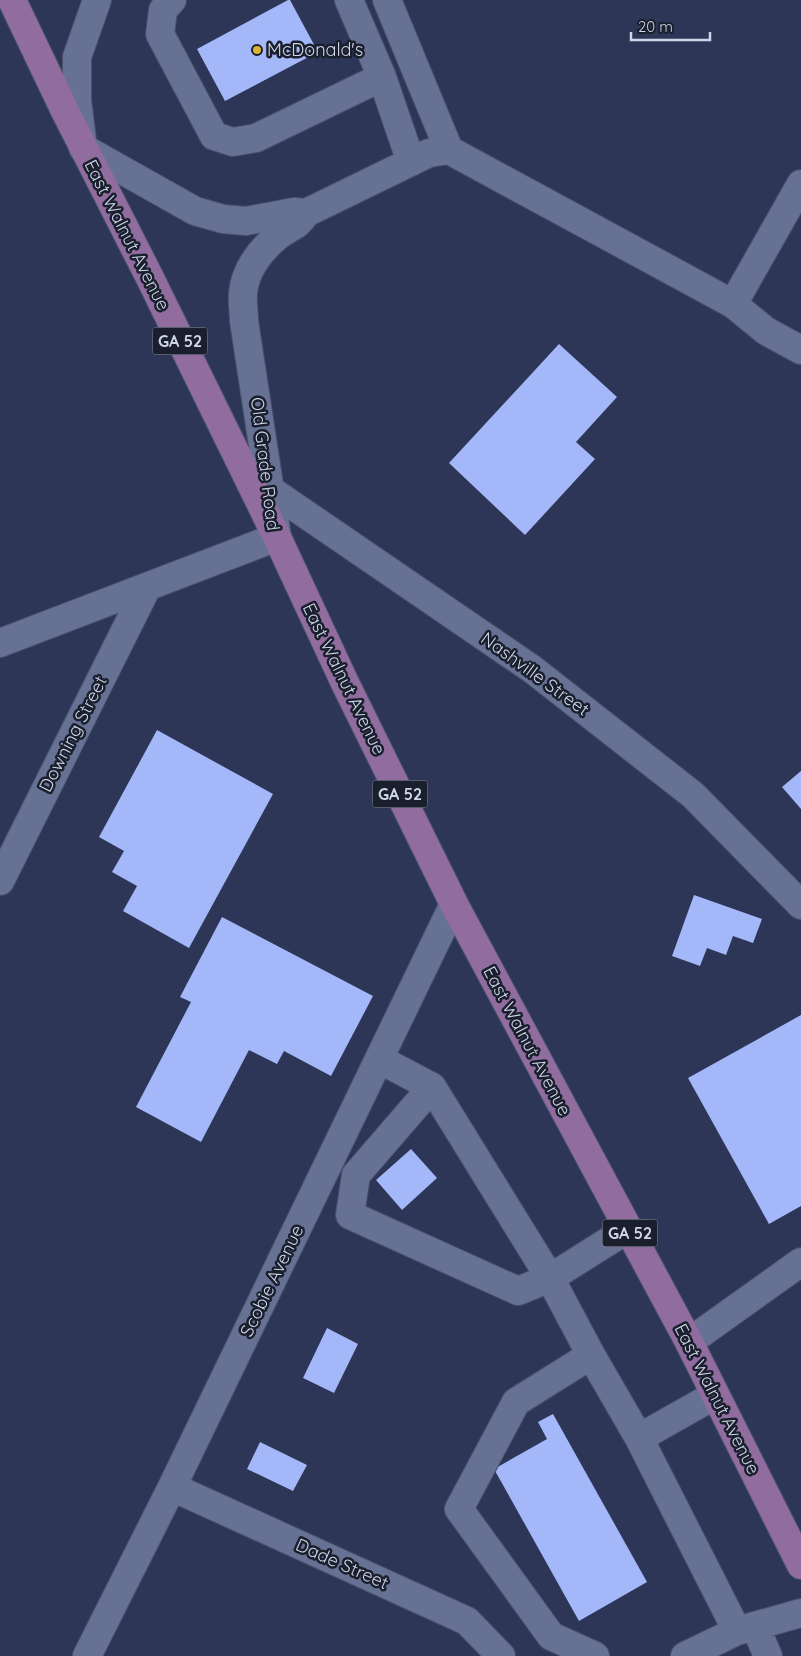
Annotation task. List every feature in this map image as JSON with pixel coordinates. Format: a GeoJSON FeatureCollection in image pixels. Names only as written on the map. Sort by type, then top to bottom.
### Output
{"type":"FeatureCollection","features":[{"type":"Feature","properties":{"kind":"main road","name":"East Walnut Avenue"},"geometry":{"type":"LineString","coordinates":[[12,0],[83,148],[150,278],[277,538],[345,684],[454,904],[688,1342],[801,1565]]}},
{"type":"Feature","properties":{"kind":"street"},"geometry":{"type":"LineString","coordinates":[[83,148],[77,100],[77,57],[97,0]]}},
{"type":"Feature","properties":{"kind":"street"},"geometry":{"type":"LineString","coordinates":[[172,0],[163,10],[160,34],[214,136],[233,142],[256,138],[382,77]]}},
{"type":"Feature","properties":{"kind":"street"},"geometry":{"type":"LineString","coordinates":[[349,0],[382,77],[430,155],[734,304],[766,330],[801,350]]}},
{"type":"Feature","properties":{"kind":"street"},"geometry":{"type":"LineString","coordinates":[[387,0],[430,155]]}},
{"type":"Feature","properties":{"kind":"street","name":"Old Grade Road"},"geometry":{"type":"LineString","coordinates":[[83,148],[195,210],[223,219],[246,221],[294,212],[306,213],[430,155]]}},
{"type":"Feature","properties":{"kind":"street"},"geometry":{"type":"LineString","coordinates":[[734,304],[801,184]]}},
{"type":"Feature","properties":{"kind":"street","name":"Old Grade Road"},"geometry":{"type":"LineString","coordinates":[[0,643],[277,538],[244,321],[243,293],[248,270],[259,254],[278,236],[299,224],[306,213]]}},
{"type":"Feature","properties":{"kind":"street","name":"Nashville Street"},"geometry":{"type":"LineString","coordinates":[[245,474],[532,669],[694,794],[801,905]]}},
{"type":"Feature","properties":{"kind":"street","name":"Downing Street"},"geometry":{"type":"LineString","coordinates":[[0,881],[147,587]]}},
{"type":"Feature","properties":{"kind":"street","name":"Scobie Avenue"},"geometry":{"type":"LineString","coordinates":[[87,1656],[172,1487],[454,904]]}},
{"type":"Feature","properties":{"kind":"street"},"geometry":{"type":"LineString","coordinates":[[379,1059],[432,1087],[550,1278],[591,1355],[746,1629],[768,1656]]}},
{"type":"Feature","properties":{"kind":"street"},"geometry":{"type":"LineString","coordinates":[[432,1087],[356,1175],[350,1215],[518,1291],[550,1278],[628,1229]]}},
{"type":"Feature","properties":{"kind":"street"},"geometry":{"type":"LineString","coordinates":[[688,1342],[801,1262]]}},
{"type":"Feature","properties":{"kind":"street"},"geometry":{"type":"LineString","coordinates":[[591,1355],[516,1402],[459,1509],[551,1636],[595,1656]]}},
{"type":"Feature","properties":{"kind":"street"},"geometry":{"type":"LineString","coordinates":[[639,1438],[715,1395]]}},
{"type":"Feature","properties":{"kind":"street","name":"Dade Street"},"geometry":{"type":"LineString","coordinates":[[172,1487],[467,1621],[501,1656]]}},
{"type":"Feature","properties":{"kind":"street"},"geometry":{"type":"LineString","coordinates":[[685,1656],[746,1629],[801,1613]]}},
{"type":"Feature","properties":{"kind":"building","name":"McDonald's"},"geometry":{"type":"Polygon","coordinates":[[[290,0],[318,52],[225,101],[197,49],[290,0]]]}},
{"type":"Feature","properties":{"kind":"building"},"geometry":{"type":"Polygon","coordinates":[[[559,344],[617,397],[576,442],[595,459],[525,535],[449,463],[559,344]]]}},
{"type":"Feature","properties":{"kind":"building"},"geometry":{"type":"Polygon","coordinates":[[[157,730],[273,794],[189,948],[123,911],[137,886],[112,872],[124,851],[99,837],[157,730]]]}},
{"type":"Feature","properties":{"kind":"building"},"geometry":{"type":"Polygon","coordinates":[[[801,771],[801,809],[782,787],[801,771]]]}},
{"type":"Feature","properties":{"kind":"building"},"geometry":{"type":"Polygon","coordinates":[[[694,895],[762,919],[753,943],[733,936],[726,955],[707,948],[700,966],[672,956],[694,895]]]}},
{"type":"Feature","properties":{"kind":"building"},"geometry":{"type":"Polygon","coordinates":[[[222,917],[373,996],[331,1076],[284,1051],[277,1064],[249,1050],[201,1142],[136,1107],[191,1002],[180,997],[222,917]]]}},
{"type":"Feature","properties":{"kind":"building"},"geometry":{"type":"Polygon","coordinates":[[[801,1015],[801,1206],[769,1224],[688,1078],[801,1015]]]}},
{"type":"Feature","properties":{"kind":"building"},"geometry":{"type":"Polygon","coordinates":[[[411,1149],[437,1178],[402,1210],[376,1180],[411,1149]]]}},
{"type":"Feature","properties":{"kind":"building"},"geometry":{"type":"Polygon","coordinates":[[[327,1328],[358,1344],[334,1393],[303,1378],[327,1328]]]}},
{"type":"Feature","properties":{"kind":"building"},"geometry":{"type":"Polygon","coordinates":[[[553,1414],[647,1582],[579,1621],[494,1469],[547,1439],[538,1422],[553,1414]]]}},
{"type":"Feature","properties":{"kind":"building"},"geometry":{"type":"Polygon","coordinates":[[[260,1442],[307,1465],[293,1491],[247,1469],[260,1442]]]}},
{"type":"Feature","properties":{"kind":"place","name":"McDonald's"},"geometry":{"type":"Point","coordinates":[257,50]}}]}
